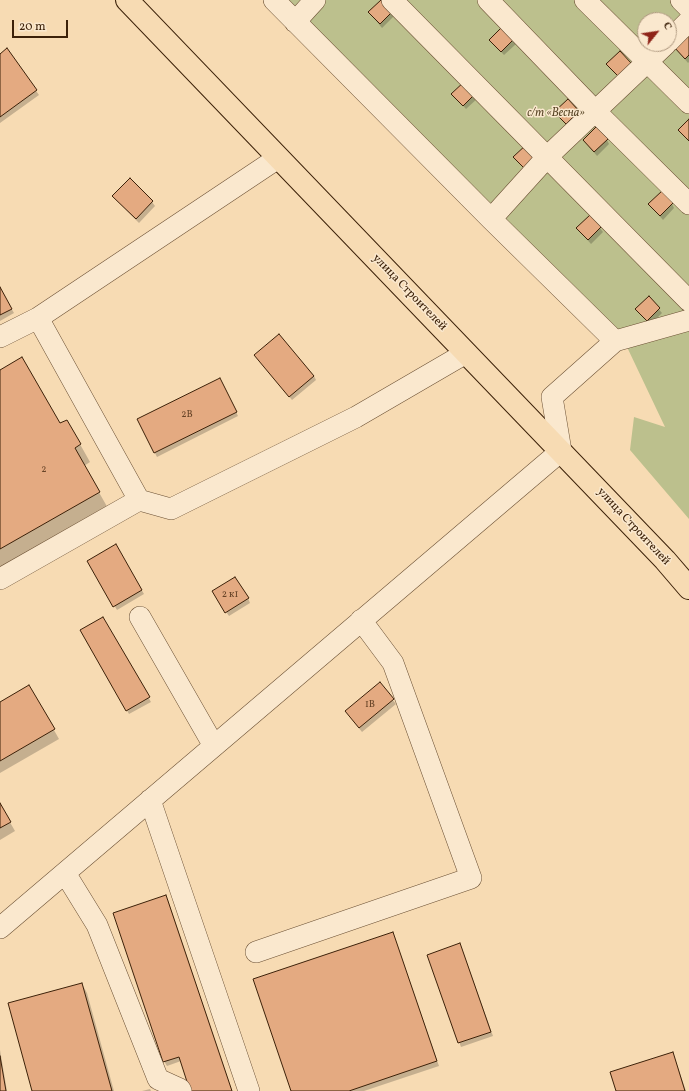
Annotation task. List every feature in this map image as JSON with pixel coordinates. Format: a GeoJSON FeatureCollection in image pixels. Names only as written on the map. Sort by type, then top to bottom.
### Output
{"type":"FeatureCollection","features":[{"type":"Feature","properties":{"kind":"main road","name":"улица Строителей"},"geometry":{"type":"LineString","coordinates":[[126,0],[561,451],[665,560],[689,588]]}},
{"type":"Feature","properties":{"kind":"street"},"geometry":{"type":"LineString","coordinates":[[274,0],[491,219],[615,341]]}},
{"type":"Feature","properties":{"kind":"street"},"geometry":{"type":"LineString","coordinates":[[295,22],[315,0]]}},
{"type":"Feature","properties":{"kind":"street"},"geometry":{"type":"LineString","coordinates":[[392,0],[548,156],[689,301]]}},
{"type":"Feature","properties":{"kind":"street"},"geometry":{"type":"LineString","coordinates":[[488,0],[595,111],[689,204]]}},
{"type":"Feature","properties":{"kind":"street"},"geometry":{"type":"LineString","coordinates":[[585,0],[689,103]]}},
{"type":"Feature","properties":{"kind":"street"},"geometry":{"type":"LineString","coordinates":[[681,0],[689,8]]}},
{"type":"Feature","properties":{"kind":"street"},"geometry":{"type":"LineString","coordinates":[[677,33],[689,21]]}},
{"type":"Feature","properties":{"kind":"street"},"geometry":{"type":"LineString","coordinates":[[491,219],[548,156],[658,52]]}},
{"type":"Feature","properties":{"kind":"street"},"geometry":{"type":"LineString","coordinates":[[0,337],[38,318],[278,158]]}},
{"type":"Feature","properties":{"kind":"street"},"geometry":{"type":"LineString","coordinates":[[38,318],[140,500],[171,509],[356,417],[466,353]]}},
{"type":"Feature","properties":{"kind":"street"},"geometry":{"type":"LineString","coordinates":[[0,928],[561,451],[552,397],[615,341],[689,320]]}},
{"type":"Feature","properties":{"kind":"street"},"geometry":{"type":"LineString","coordinates":[[0,579],[140,500]]}},
{"type":"Feature","properties":{"kind":"street"},"geometry":{"type":"LineString","coordinates":[[140,617],[214,746]]}},
{"type":"Feature","properties":{"kind":"street"},"geometry":{"type":"LineString","coordinates":[[256,952],[471,878],[393,663],[361,620]]}},
{"type":"Feature","properties":{"kind":"street"},"geometry":{"type":"LineString","coordinates":[[150,800],[248,1091]]}},
{"type":"Feature","properties":{"kind":"street"},"geometry":{"type":"LineString","coordinates":[[65,873],[97,924],[158,1080],[180,1089],[181,1091]]}},
{"type":"Feature","properties":{"kind":"green space","name":"с/т «Весна»"},"geometry":{"type":"Polygon","coordinates":[[[282,0],[689,0],[689,519],[630,450],[634,417],[665,427],[627,347],[282,0]]]}},
{"type":"Feature","properties":{"kind":"building"},"geometry":{"type":"Polygon","coordinates":[[[381,0],[393,11],[380,24],[368,12],[381,0]]]}},
{"type":"Feature","properties":{"kind":"building"},"geometry":{"type":"Polygon","coordinates":[[[502,27],[514,39],[501,52],[489,40],[502,27]]]}},
{"type":"Feature","properties":{"kind":"building"},"geometry":{"type":"Polygon","coordinates":[[[687,34],[689,36],[689,55],[685,59],[677,50],[677,44],[687,34]]]}},
{"type":"Feature","properties":{"kind":"building"},"geometry":{"type":"Polygon","coordinates":[[[7,48],[37,90],[0,117],[0,54],[7,48]]]}},
{"type":"Feature","properties":{"kind":"building"},"geometry":{"type":"Polygon","coordinates":[[[620,51],[631,63],[618,76],[606,64],[620,51]]]}},
{"type":"Feature","properties":{"kind":"building"},"geometry":{"type":"Polygon","coordinates":[[[465,81],[476,93],[463,106],[451,94],[465,81]]]}},
{"type":"Feature","properties":{"kind":"building"},"geometry":{"type":"Polygon","coordinates":[[[568,99],[579,111],[566,124],[554,112],[568,99]]]}},
{"type":"Feature","properties":{"kind":"building"},"geometry":{"type":"Polygon","coordinates":[[[689,119],[689,141],[678,130],[689,119]]]}},
{"type":"Feature","properties":{"kind":"building"},"geometry":{"type":"Polygon","coordinates":[[[596,127],[608,139],[594,152],[583,140],[596,127]]]}},
{"type":"Feature","properties":{"kind":"building"},"geometry":{"type":"Polygon","coordinates":[[[527,144],[538,156],[525,169],[513,157],[527,144]]]}},
{"type":"Feature","properties":{"kind":"building"},"geometry":{"type":"Polygon","coordinates":[[[130,178],[153,201],[136,219],[112,196],[130,178]]]}},
{"type":"Feature","properties":{"kind":"building"},"geometry":{"type":"Polygon","coordinates":[[[662,191],[673,203],[660,216],[648,204],[662,191]]]}},
{"type":"Feature","properties":{"kind":"building"},"geometry":{"type":"Polygon","coordinates":[[[590,215],[601,227],[588,240],[576,228],[590,215]]]}},
{"type":"Feature","properties":{"kind":"building"},"geometry":{"type":"Polygon","coordinates":[[[0,287],[12,309],[0,315],[0,287]]]}},
{"type":"Feature","properties":{"kind":"building"},"geometry":{"type":"Polygon","coordinates":[[[649,296],[660,308],[647,321],[635,309],[649,296]]]}},
{"type":"Feature","properties":{"kind":"building"},"geometry":{"type":"Polygon","coordinates":[[[279,334],[314,376],[289,397],[254,355],[279,334]]]}},
{"type":"Feature","properties":{"kind":"building"},"geometry":{"type":"Polygon","coordinates":[[[22,357],[60,423],[67,420],[81,444],[75,448],[100,492],[0,549],[0,370],[22,357]]]}},
{"type":"Feature","properties":{"kind":"building"},"geometry":{"type":"Polygon","coordinates":[[[220,378],[237,412],[154,453],[137,419],[220,378]]]}},
{"type":"Feature","properties":{"kind":"building"},"geometry":{"type":"Polygon","coordinates":[[[116,544],[142,590],[113,607],[87,561],[116,544]]]}},
{"type":"Feature","properties":{"kind":"building"},"geometry":{"type":"Polygon","coordinates":[[[235,577],[249,598],[225,613],[212,591],[235,577]]]}},
{"type":"Feature","properties":{"kind":"building"},"geometry":{"type":"Polygon","coordinates":[[[103,617],[150,697],[126,711],[80,630],[103,617]]]}},
{"type":"Feature","properties":{"kind":"building"},"geometry":{"type":"Polygon","coordinates":[[[380,682],[394,699],[359,728],[345,711],[380,682]]]}},
{"type":"Feature","properties":{"kind":"building"},"geometry":{"type":"Polygon","coordinates":[[[29,685],[55,729],[0,761],[0,702],[29,685]]]}},
{"type":"Feature","properties":{"kind":"building"},"geometry":{"type":"Polygon","coordinates":[[[0,803],[11,822],[0,828],[0,803]]]}},
{"type":"Feature","properties":{"kind":"building"},"geometry":{"type":"Polygon","coordinates":[[[166,895],[232,1091],[190,1091],[179,1057],[163,1062],[113,913],[166,895]]]}},
{"type":"Feature","properties":{"kind":"building"},"geometry":{"type":"Polygon","coordinates":[[[393,932],[437,1061],[349,1091],[291,1091],[253,979],[393,932]]]}},
{"type":"Feature","properties":{"kind":"building"},"geometry":{"type":"Polygon","coordinates":[[[460,943],[491,1032],[458,1043],[427,955],[460,943]]]}},
{"type":"Feature","properties":{"kind":"building"},"geometry":{"type":"Polygon","coordinates":[[[82,983],[112,1091],[32,1091],[8,1003],[82,983]]]}},
{"type":"Feature","properties":{"kind":"building"},"geometry":{"type":"Polygon","coordinates":[[[673,1052],[685,1091],[616,1091],[610,1072],[673,1052]]]}},
{"type":"Feature","properties":{"kind":"building"},"geometry":{"type":"Polygon","coordinates":[[[0,1056],[6,1091],[0,1091],[0,1056]]]}}]}
